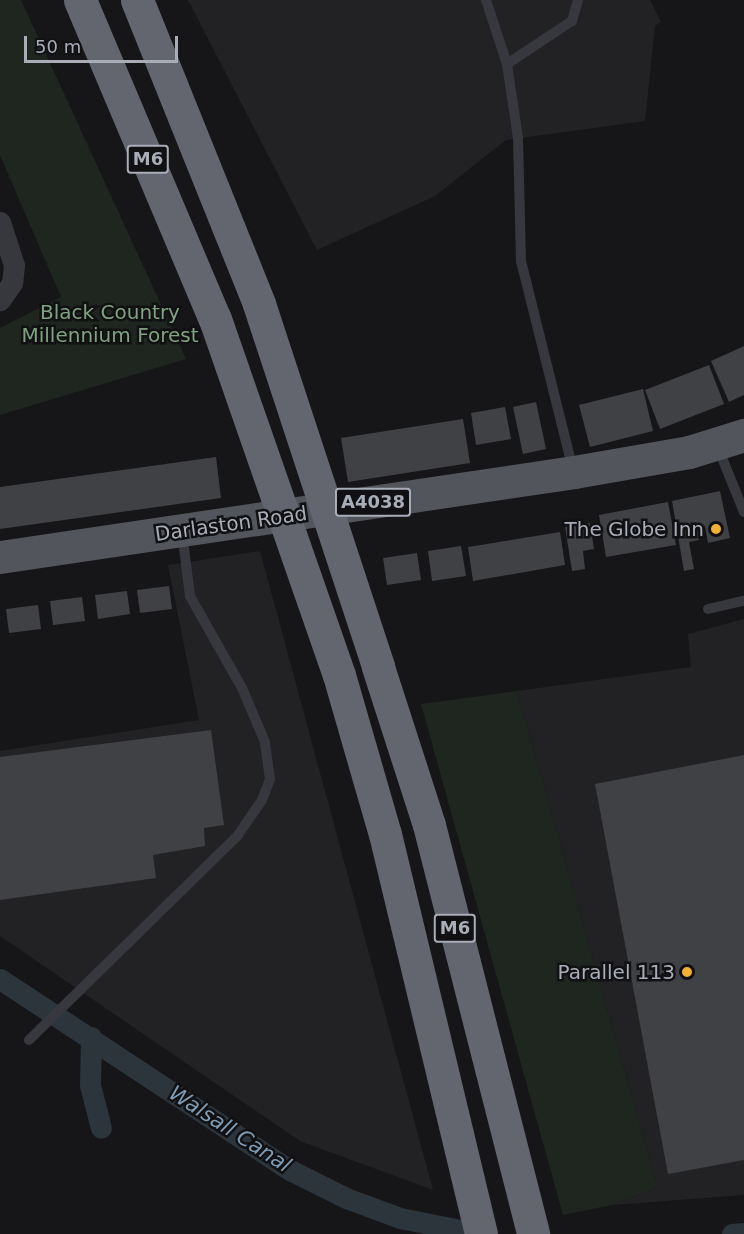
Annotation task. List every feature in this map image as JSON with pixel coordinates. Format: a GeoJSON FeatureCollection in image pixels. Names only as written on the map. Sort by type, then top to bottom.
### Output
{"type":"FeatureCollection","features":[{"type":"Feature","properties":{"kind":"highway","name":"M6"},"geometry":{"type":"LineString","coordinates":[[80,0],[215,319],[339,675],[385,834],[481,1234]]}},
{"type":"Feature","properties":{"kind":"highway","name":"M6"},"geometry":{"type":"LineString","coordinates":[[137,0],[259,304],[429,825],[533,1234]]}},
{"type":"Feature","properties":{"kind":"main road","name":"Darlaston Road"},"geometry":{"type":"LineString","coordinates":[[0,557],[574,472],[730,440]]}},
{"type":"Feature","properties":{"kind":"street"},"geometry":{"type":"LineString","coordinates":[[0,222],[14,265],[12,282],[0,300]]}},
{"type":"Feature","properties":{"kind":"lane"},"geometry":{"type":"LineString","coordinates":[[486,0],[507,64],[518,138],[520,261],[574,472]]}},
{"type":"Feature","properties":{"kind":"lane"},"geometry":{"type":"LineString","coordinates":[[507,64],[572,21],[578,0]]}},
{"type":"Feature","properties":{"kind":"lane"},"geometry":{"type":"LineString","coordinates":[[730,440],[744,512]]}},
{"type":"Feature","properties":{"kind":"lane"},"geometry":{"type":"LineString","coordinates":[[29,1040],[238,835],[262,800],[270,779],[261,731],[242,688],[190,596],[182,531]]}},
{"type":"Feature","properties":{"kind":"lane"},"geometry":{"type":"LineString","coordinates":[[708,609],[744,601]]}},
{"type":"Feature","properties":{"kind":"shaded area"},"geometry":{"type":"Polygon","coordinates":[[[188,0],[650,0],[661,22],[655,26],[645,121],[506,140],[435,196],[317,250],[188,0]]]}},
{"type":"Feature","properties":{"kind":"shaded area"},"geometry":{"type":"Polygon","coordinates":[[[260,551],[433,1190],[300,1141],[0,936],[0,751],[199,720],[168,565],[260,551]]]}},
{"type":"Feature","properties":{"kind":"shaded area"},"geometry":{"type":"Polygon","coordinates":[[[744,619],[744,1195],[612,1205],[658,1187],[517,691],[691,667],[688,634],[744,619]]]}},
{"type":"Feature","properties":{"kind":"green space","name":"Black Country Millennium Forest"},"geometry":{"type":"Polygon","coordinates":[[[0,0],[21,0],[186,359],[0,415],[0,328],[61,297],[0,155],[0,0]]]}},
{"type":"Feature","properties":{"kind":"green space"},"geometry":{"type":"Polygon","coordinates":[[[517,691],[658,1187],[612,1205],[563,1215],[421,704],[517,691]]]}},
{"type":"Feature","properties":{"kind":"building"},"geometry":{"type":"Polygon","coordinates":[[[744,346],[744,395],[729,402],[711,361],[744,346]]]}},
{"type":"Feature","properties":{"kind":"building"},"geometry":{"type":"Polygon","coordinates":[[[709,365],[724,404],[660,429],[645,390],[709,365]]]}},
{"type":"Feature","properties":{"kind":"building"},"geometry":{"type":"Polygon","coordinates":[[[643,389],[653,431],[590,447],[579,405],[643,389]]]}},
{"type":"Feature","properties":{"kind":"building"},"geometry":{"type":"Polygon","coordinates":[[[536,402],[546,449],[523,454],[513,407],[536,402]]]}},
{"type":"Feature","properties":{"kind":"building"},"geometry":{"type":"Polygon","coordinates":[[[505,407],[511,439],[476,445],[471,413],[505,407]]]}},
{"type":"Feature","properties":{"kind":"building"},"geometry":{"type":"Polygon","coordinates":[[[463,419],[470,463],[348,482],[341,438],[463,419]]]}},
{"type":"Feature","properties":{"kind":"building"},"geometry":{"type":"Polygon","coordinates":[[[216,457],[221,498],[0,529],[0,487],[216,457]]]}},
{"type":"Feature","properties":{"kind":"building","name":"The Globe Inn"},"geometry":{"type":"Polygon","coordinates":[[[720,491],[730,538],[708,543],[705,526],[697,527],[699,540],[689,542],[694,569],[684,571],[672,501],[720,491]]]}},
{"type":"Feature","properties":{"kind":"building"},"geometry":{"type":"Polygon","coordinates":[[[668,502],[676,545],[606,557],[599,515],[668,502]]]}},
{"type":"Feature","properties":{"kind":"building"},"geometry":{"type":"Polygon","coordinates":[[[590,523],[594,549],[583,551],[585,569],[572,571],[565,527],[590,523]]]}},
{"type":"Feature","properties":{"kind":"building"},"geometry":{"type":"Polygon","coordinates":[[[560,532],[565,565],[473,581],[468,547],[560,532]]]}},
{"type":"Feature","properties":{"kind":"building"},"geometry":{"type":"Polygon","coordinates":[[[461,546],[466,576],[432,581],[428,551],[461,546]]]}},
{"type":"Feature","properties":{"kind":"building"},"geometry":{"type":"Polygon","coordinates":[[[417,553],[421,580],[387,585],[383,558],[417,553]]]}},
{"type":"Feature","properties":{"kind":"building"},"geometry":{"type":"Polygon","coordinates":[[[169,586],[172,609],[140,613],[137,590],[169,586]]]}},
{"type":"Feature","properties":{"kind":"building"},"geometry":{"type":"Polygon","coordinates":[[[127,591],[130,614],[98,619],[95,595],[127,591]]]}},
{"type":"Feature","properties":{"kind":"building"},"geometry":{"type":"Polygon","coordinates":[[[82,597],[85,621],[53,625],[50,601],[82,597]]]}},
{"type":"Feature","properties":{"kind":"building"},"geometry":{"type":"Polygon","coordinates":[[[38,605],[41,629],[9,633],[6,609],[38,605]]]}},
{"type":"Feature","properties":{"kind":"building"},"geometry":{"type":"Polygon","coordinates":[[[211,730],[224,825],[204,828],[205,846],[153,855],[156,878],[0,900],[0,757],[211,730]]]}},
{"type":"Feature","properties":{"kind":"building","name":"Parallel 113"},"geometry":{"type":"Polygon","coordinates":[[[744,755],[744,1160],[668,1174],[595,784],[744,755]]]}},
{"type":"Feature","properties":{"kind":"waterway","name":"Walsall Canal"},"geometry":{"type":"LineString","coordinates":[[0,979],[290,1170],[346,1198],[400,1218],[480,1234]]}},
{"type":"Feature","properties":{"kind":"waterway"},"geometry":{"type":"LineString","coordinates":[[91,1037],[90,1085],[101,1128]]}},
{"type":"Feature","properties":{"kind":"waterway","name":"Walsall Canal"},"geometry":{"type":"LineString","coordinates":[[732,1234],[744,1233]]}},
{"type":"Feature","properties":{"kind":"place","name":"The Globe Inn"},"geometry":{"type":"Point","coordinates":[716,529]}},
{"type":"Feature","properties":{"kind":"place","name":"Parallel 113"},"geometry":{"type":"Point","coordinates":[687,972]}}]}
